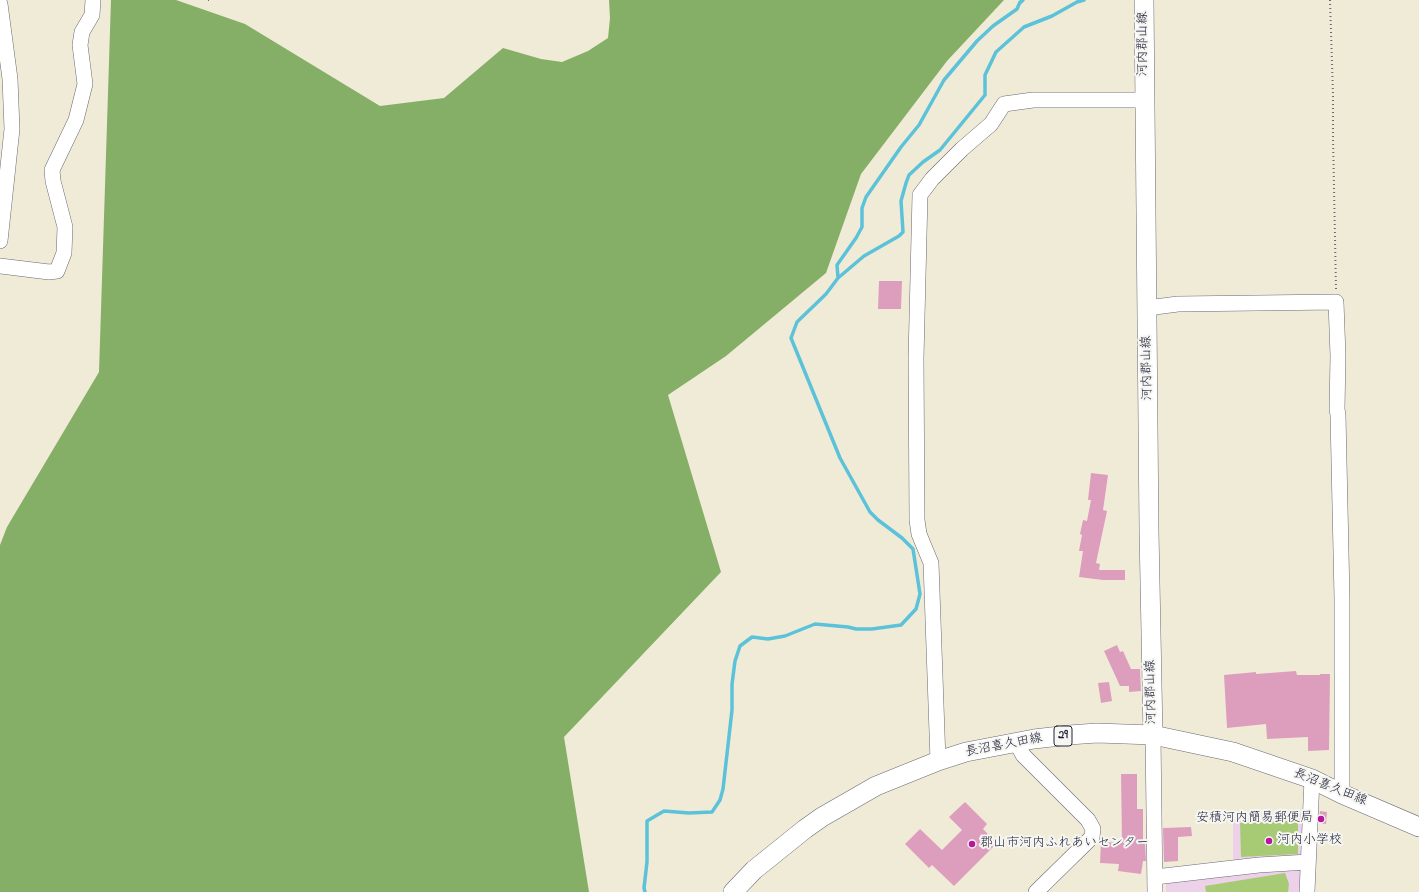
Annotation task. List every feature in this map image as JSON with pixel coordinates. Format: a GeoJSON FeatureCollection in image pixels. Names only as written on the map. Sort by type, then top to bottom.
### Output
{"type":"FeatureCollection","features":[{"type":"Feature","properties":{"kind":"main road","name":"河内郡山線"},"geometry":{"type":"LineString","coordinates":[[1144,0],[1144,100],[1153,735]]}},
{"type":"Feature","properties":{"kind":"main road","name":"長沼喜久田線"},"geometry":{"type":"LineString","coordinates":[[733,892],[754,870],[822,817],[876,786],[938,761],[966,752],[1016,742],[1062,736],[1129,733],[1153,735],[1233,752],[1312,779],[1342,794],[1419,827]]}},
{"type":"Feature","properties":{"kind":"street"},"geometry":{"type":"LineString","coordinates":[[0,266],[49,272],[57,271],[64,253],[66,227],[53,181],[52,170],[76,120],[85,84],[80,45],[82,32],[92,15],[93,0]]}},
{"type":"Feature","properties":{"kind":"street"},"geometry":{"type":"LineString","coordinates":[[0,4],[10,79],[12,129],[0,241]]}},
{"type":"Feature","properties":{"kind":"street"},"geometry":{"type":"LineString","coordinates":[[938,761],[934,686],[931,563],[919,534],[917,520],[916,358],[920,195],[932,179],[962,149],[991,124],[1004,104],[1033,100],[1144,100]]}},
{"type":"Feature","properties":{"kind":"street"},"geometry":{"type":"LineString","coordinates":[[1147,308],[1178,304],[1336,302],[1342,598],[1342,794]]}},
{"type":"Feature","properties":{"kind":"street"},"geometry":{"type":"LineString","coordinates":[[1153,735],[1155,892]]}},
{"type":"Feature","properties":{"kind":"street"},"geometry":{"type":"LineString","coordinates":[[1016,742],[1023,755],[1088,820],[1093,829],[1092,838],[1036,892]]}},
{"type":"Feature","properties":{"kind":"street"},"geometry":{"type":"LineString","coordinates":[[1307,892],[1312,779]]}},
{"type":"Feature","properties":{"kind":"street"},"geometry":{"type":"LineString","coordinates":[[1155,877],[1259,865],[1308,862]]}},
{"type":"Feature","properties":{"kind":"path"},"geometry":{"type":"LineString","coordinates":[[1330,0],[1336,302]]}},
{"type":"Feature","properties":{"kind":"shaded area","name":"河内小学校"},"geometry":{"type":"Polygon","coordinates":[[[1306,813],[1300,892],[1166,892],[1166,878],[1233,862],[1233,819],[1306,813]]]}},
{"type":"Feature","properties":{"kind":"green space"},"geometry":{"type":"Polygon","coordinates":[[[111,0],[176,0],[245,24],[380,106],[444,98],[503,48],[541,59],[562,62],[588,51],[608,38],[610,18],[609,0],[1004,0],[947,61],[861,174],[826,273],[726,356],[668,395],[721,572],[564,737],[589,892],[0,892],[0,545],[7,527],[99,372],[111,0]]]}},
{"type":"Feature","properties":{"kind":"green space"},"geometry":{"type":"Polygon","coordinates":[[[1298,820],[1298,854],[1241,857],[1240,823],[1298,820]]]}},
{"type":"Feature","properties":{"kind":"green space"},"geometry":{"type":"Polygon","coordinates":[[[1285,873],[1289,884],[1288,892],[1206,892],[1205,886],[1285,873]]]}},
{"type":"Feature","properties":{"kind":"building"},"geometry":{"type":"Polygon","coordinates":[[[879,281],[902,281],[901,309],[878,309],[879,281]]]}},
{"type":"Feature","properties":{"kind":"building"},"geometry":{"type":"Polygon","coordinates":[[[1091,473],[1108,475],[1103,510],[1107,511],[1096,563],[1100,564],[1099,570],[1125,570],[1125,580],[1103,580],[1079,577],[1083,551],[1079,551],[1082,535],[1080,534],[1083,520],[1087,521],[1091,500],[1088,500],[1091,473]]]}},
{"type":"Feature","properties":{"kind":"building"},"geometry":{"type":"Polygon","coordinates":[[[1117,645],[1120,652],[1123,651],[1131,669],[1140,669],[1141,691],[1129,692],[1129,686],[1120,686],[1104,651],[1117,645]]]}},
{"type":"Feature","properties":{"kind":"building"},"geometry":{"type":"Polygon","coordinates":[[[1296,671],[1297,675],[1330,674],[1329,750],[1308,751],[1308,737],[1267,739],[1266,724],[1227,728],[1224,675],[1256,672],[1256,674],[1296,671]]]}},
{"type":"Feature","properties":{"kind":"building"},"geometry":{"type":"Polygon","coordinates":[[[1109,682],[1112,701],[1101,703],[1098,683],[1109,682]]]}},
{"type":"Feature","properties":{"kind":"building"},"geometry":{"type":"Polygon","coordinates":[[[1121,774],[1137,774],[1137,809],[1143,809],[1143,843],[1145,843],[1146,861],[1143,861],[1141,874],[1118,871],[1119,864],[1100,863],[1101,842],[1122,843],[1121,774]]]}},
{"type":"Feature","properties":{"kind":"building","name":"郡山市河内ふれあいセンター"},"geometry":{"type":"Polygon","coordinates":[[[965,802],[987,824],[983,829],[997,843],[954,886],[932,865],[929,868],[905,844],[920,829],[942,850],[962,830],[949,817],[965,802]]]}},
{"type":"Feature","properties":{"kind":"building"},"geometry":{"type":"Polygon","coordinates":[[[1320,811],[1327,812],[1326,824],[1319,823],[1320,811]]]}},
{"type":"Feature","properties":{"kind":"building"},"geometry":{"type":"Polygon","coordinates":[[[1191,827],[1192,836],[1178,837],[1178,861],[1164,862],[1163,828],[1191,827]]]}},
{"type":"Feature","properties":{"kind":"waterway"},"geometry":{"type":"LineString","coordinates":[[838,278],[837,265],[862,227],[862,208],[866,197],[901,147],[919,125],[944,80],[977,41],[993,26],[1017,9],[1020,2],[1023,0]]}},
{"type":"Feature","properties":{"kind":"waterway"},"geometry":{"type":"LineString","coordinates":[[645,892],[647,821],[664,811],[689,813],[712,812],[720,800],[723,789],[732,710],[732,684],[735,661],[740,646],[752,637],[768,639],[785,636],[815,624],[856,629],[872,629],[901,625],[916,609],[920,594],[913,549],[870,512],[840,458],[791,338],[797,322],[826,294],[838,278],[864,256],[899,236],[903,232],[901,201],[909,175],[923,162],[940,150],[985,95],[985,75],[996,52],[1024,27],[1052,16],[1077,2],[1084,0]]}},
{"type":"Feature","properties":{"kind":"place","name":"安積河内簡易郵便局"},"geometry":{"type":"Point","coordinates":[1321,819]}},
{"type":"Feature","properties":{"kind":"place","name":"河内小学校"},"geometry":{"type":"Point","coordinates":[1269,841]}},
{"type":"Feature","properties":{"kind":"place","name":"郡山市河内ふれあいセンター"},"geometry":{"type":"Point","coordinates":[972,844]}}]}
